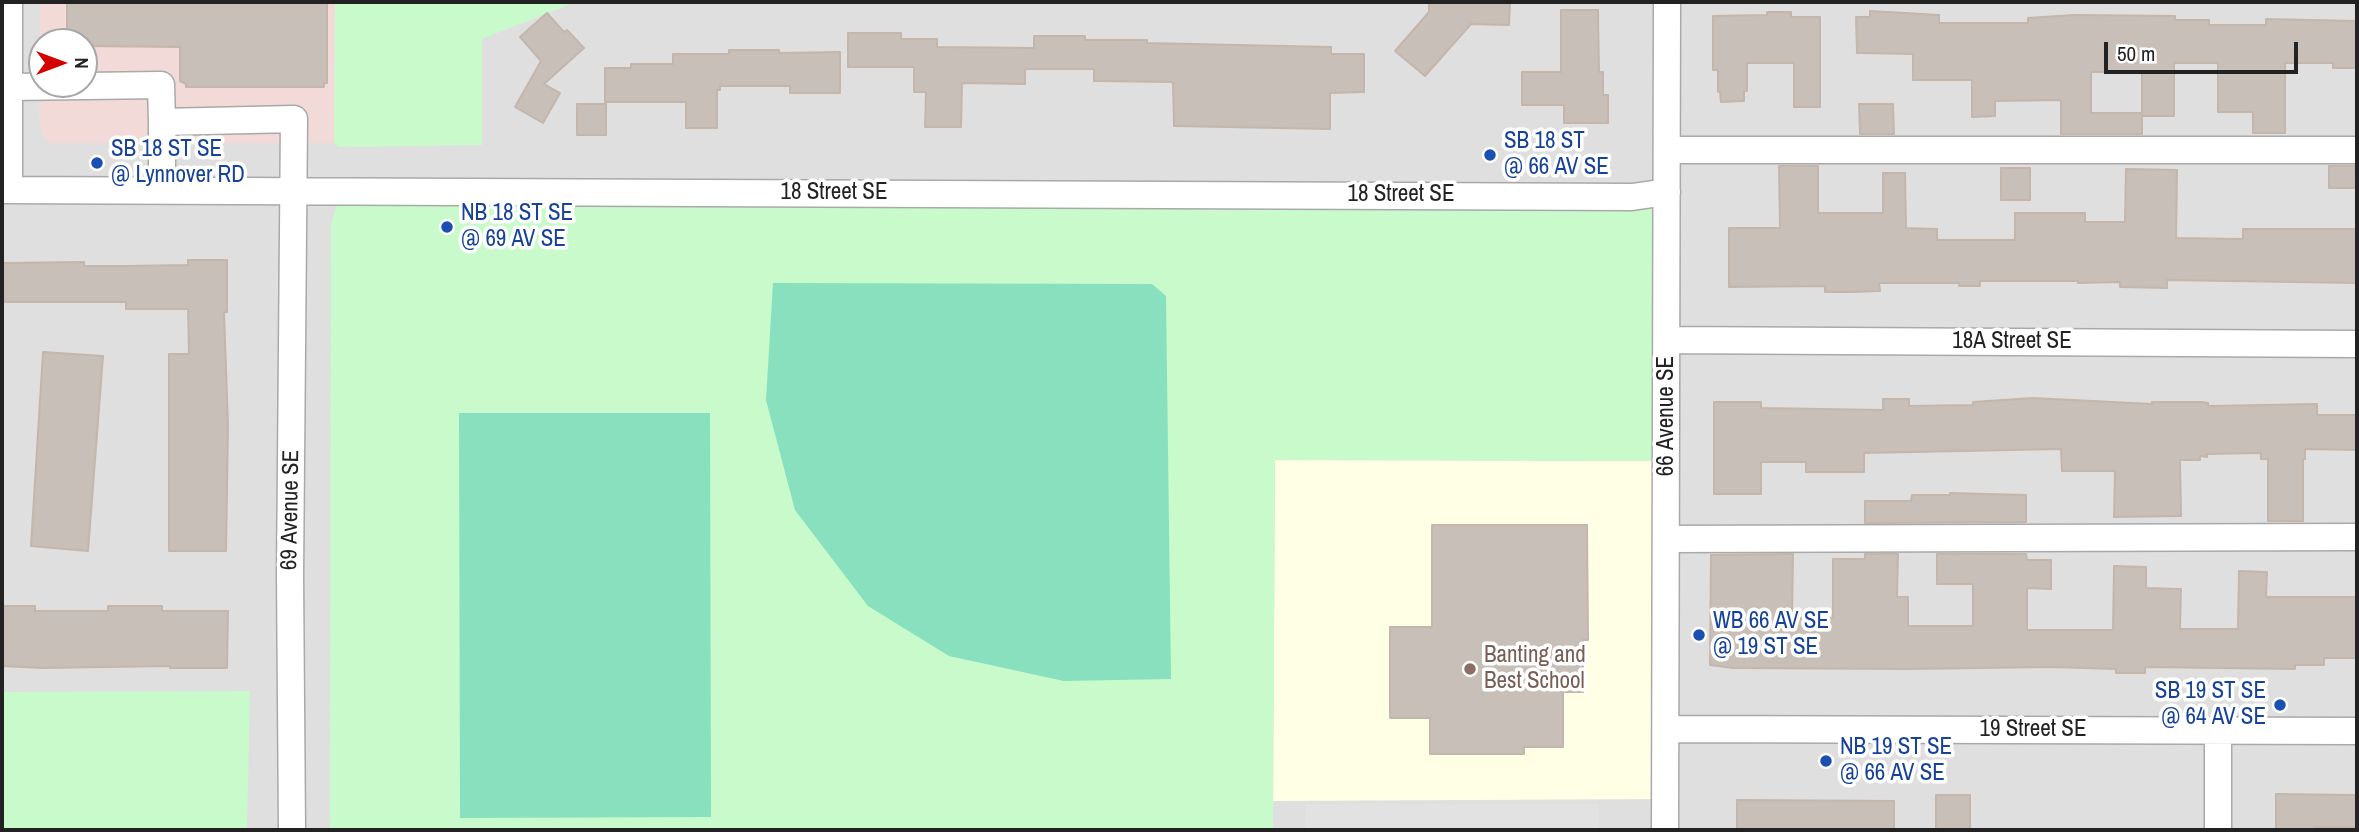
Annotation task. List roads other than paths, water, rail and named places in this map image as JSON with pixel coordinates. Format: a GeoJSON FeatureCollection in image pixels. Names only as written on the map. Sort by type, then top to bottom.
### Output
{"type":"FeatureCollection","features":[{"type":"Feature","properties":{"kind":"street"},"geometry":{"type":"LineString","coordinates":[[6,190],[9,2]]}},
{"type":"Feature","properties":{"kind":"street","name":"66 Avenue SE"},"geometry":{"type":"LineString","coordinates":[[1665,830],[1667,2]]}},
{"type":"Feature","properties":{"kind":"street"},"geometry":{"type":"LineString","coordinates":[[9,87],[161,85],[163,190]]}},
{"type":"Feature","properties":{"kind":"street","name":"69 Avenue SE"},"geometry":{"type":"LineString","coordinates":[[162,122],[294,119],[290,575],[292,830]]}},
{"type":"Feature","properties":{"kind":"street"},"geometry":{"type":"LineString","coordinates":[[1667,150],[2357,150]]}},
{"type":"Feature","properties":{"kind":"street","name":"18 Street SE"},"geometry":{"type":"LineString","coordinates":[[6,190],[1604,197],[1632,197],[1667,192]]}},
{"type":"Feature","properties":{"kind":"street","name":"18A Street SE"},"geometry":{"type":"LineString","coordinates":[[1667,340],[2357,344]]}},
{"type":"Feature","properties":{"kind":"street"},"geometry":{"type":"LineString","coordinates":[[1666,539],[2357,537]]}},
{"type":"Feature","properties":{"kind":"street","name":"19 Street SE"},"geometry":{"type":"LineString","coordinates":[[1666,729],[2357,731]]}},
{"type":"Feature","properties":{"kind":"street"},"geometry":{"type":"LineString","coordinates":[[2218,730],[2218,830]]}},
{"type":"Feature","properties":{"kind":"place","name":"SB 18 ST @ 66 AV SE"},"geometry":{"type":"Point","coordinates":[1490,155]}},
{"type":"Feature","properties":{"kind":"place","name":"SB 18 ST SE @ Lynnover RD"},"geometry":{"type":"Point","coordinates":[97,163]}},
{"type":"Feature","properties":{"kind":"place","name":"NB 18 ST SE @ 69 AV SE"},"geometry":{"type":"Point","coordinates":[447,227]}},
{"type":"Feature","properties":{"kind":"place","name":"WB 66 AV SE @ 19 ST SE"},"geometry":{"type":"Point","coordinates":[1699,635]}},
{"type":"Feature","properties":{"kind":"place","name":"Banting and Best School"},"geometry":{"type":"Point","coordinates":[1470,669]}},
{"type":"Feature","properties":{"kind":"place","name":"SB 19 ST SE @ 64 AV SE"},"geometry":{"type":"Point","coordinates":[2280,705]}},
{"type":"Feature","properties":{"kind":"place","name":"NB 19 ST SE @ 66 AV SE"},"geometry":{"type":"Point","coordinates":[1826,761]}}]}
